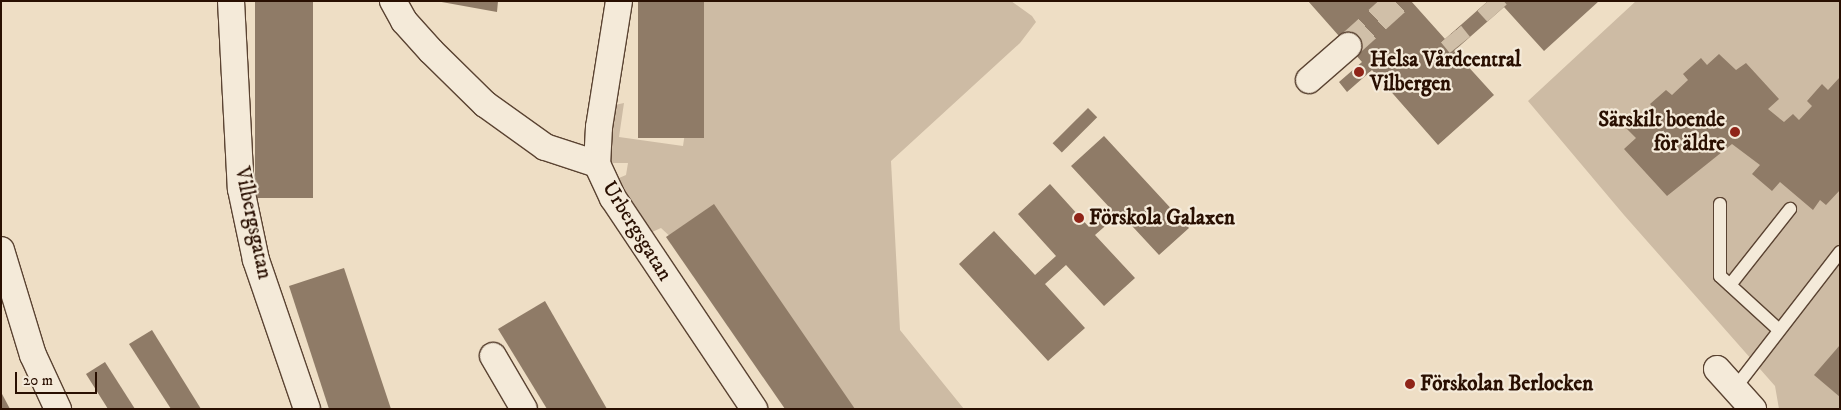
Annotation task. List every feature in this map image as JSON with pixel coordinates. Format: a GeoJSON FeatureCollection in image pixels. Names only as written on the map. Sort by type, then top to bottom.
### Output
{"type":"FeatureCollection","features":[{"type":"Feature","properties":{"kind":"street","name":"Vilbergsgatan"},"geometry":{"type":"LineString","coordinates":[[231,1],[241,189],[256,260],[306,409]]}},
{"type":"Feature","properties":{"kind":"street"},"geometry":{"type":"LineString","coordinates":[[393,1],[414,32],[485,104],[544,147],[597,164]]}},
{"type":"Feature","properties":{"kind":"street"},"geometry":{"type":"LineString","coordinates":[[414,32],[418,1]]}},
{"type":"Feature","properties":{"kind":"street","name":"Urbergsgatan"},"geometry":{"type":"LineString","coordinates":[[619,1],[598,127],[597,164],[614,198],[754,409]]}},
{"type":"Feature","properties":{"kind":"street"},"geometry":{"type":"LineString","coordinates":[[1309,80],[1348,46]]}},
{"type":"Feature","properties":{"kind":"street"},"geometry":{"type":"LineString","coordinates":[[1,250],[33,355],[58,409]]}},
{"type":"Feature","properties":{"kind":"street"},"geometry":{"type":"LineString","coordinates":[[493,356],[524,409]]}},
{"type":"Feature","properties":{"kind":"street"},"geometry":{"type":"LineString","coordinates":[[1717,369],[1753,409]]}},
{"type":"Feature","properties":{"kind":"lane"},"geometry":{"type":"LineString","coordinates":[[1720,204],[1720,276],[1780,330]]}},
{"type":"Feature","properties":{"kind":"lane"},"geometry":{"type":"LineString","coordinates":[[1730,285],[1790,209]]}},
{"type":"Feature","properties":{"kind":"lane"},"geometry":{"type":"LineString","coordinates":[[1735,388],[1840,252]]}},
{"type":"Feature","properties":{"kind":"shaded area"},"geometry":{"type":"Polygon","coordinates":[[[704,1],[1011,1],[1032,16],[1036,22],[1020,43],[891,161],[900,330],[964,409],[855,409],[661,228],[650,233],[612,181],[626,175],[628,163],[611,163],[608,151],[610,106],[624,103],[619,137],[683,146],[704,1]]]}},
{"type":"Feature","properties":{"kind":"shaded area"},"geometry":{"type":"Polygon","coordinates":[[[1636,1],[1840,1],[1840,409],[1779,409],[1775,386],[1624,215],[1528,101],[1636,1]]]}},
{"type":"Feature","properties":{"kind":"building"},"geometry":{"type":"Polygon","coordinates":[[[255,1],[313,1],[313,198],[255,198],[255,1]]]}},
{"type":"Feature","properties":{"kind":"building"},"geometry":{"type":"Polygon","coordinates":[[[436,1],[498,1],[497,12],[436,1]]]}},
{"type":"Feature","properties":{"kind":"building"},"geometry":{"type":"Polygon","coordinates":[[[638,1],[704,1],[704,138],[638,138],[638,1]]]}},
{"type":"Feature","properties":{"kind":"building"},"geometry":{"type":"Polygon","coordinates":[[[1308,1],[1411,1],[1445,39],[1488,1],[1599,1],[1544,51],[1504,7],[1454,51],[1494,95],[1438,145],[1372,70],[1347,92],[1339,82],[1362,62],[1308,1]]]}},
{"type":"Feature","properties":{"kind":"building","name":"Särskilt boende för äldre"},"geometry":{"type":"Polygon","coordinates":[[[1719,54],[1736,70],[1746,63],[1779,99],[1768,109],[1784,122],[1793,114],[1799,120],[1812,106],[1807,101],[1822,84],[1828,90],[1840,77],[1840,190],[1826,205],[1820,200],[1813,210],[1780,182],[1772,191],[1752,174],[1760,165],[1732,144],[1667,196],[1624,149],[1636,138],[1624,126],[1633,120],[1637,124],[1655,110],[1650,104],[1666,90],[1672,95],[1688,80],[1683,74],[1701,58],[1707,65],[1719,54]]]}},
{"type":"Feature","properties":{"kind":"building"},"geometry":{"type":"Polygon","coordinates":[[[1088,108],[1097,117],[1062,153],[1053,143],[1088,108]]]}},
{"type":"Feature","properties":{"kind":"building"},"geometry":{"type":"Polygon","coordinates":[[[1104,136],[1189,228],[1159,255],[1120,213],[1095,235],[1135,278],[1104,306],[1066,265],[1045,284],[1085,328],[1048,361],[959,264],[994,231],[1035,275],[1056,256],[1018,214],[1050,184],[1089,227],[1110,208],[1071,166],[1104,136]]]}},
{"type":"Feature","properties":{"kind":"building"},"geometry":{"type":"Polygon","coordinates":[[[714,204],[855,409],[785,409],[666,237],[714,204]]]}},
{"type":"Feature","properties":{"kind":"building"},"geometry":{"type":"Polygon","coordinates":[[[344,268],[391,409],[329,409],[289,286],[344,268]]]}},
{"type":"Feature","properties":{"kind":"building"},"geometry":{"type":"Polygon","coordinates":[[[545,301],[607,409],[547,409],[498,329],[545,301]]]}},
{"type":"Feature","properties":{"kind":"building"},"geometry":{"type":"Polygon","coordinates":[[[152,330],[201,409],[171,409],[129,344],[152,330]]]}},
{"type":"Feature","properties":{"kind":"building"},"geometry":{"type":"Polygon","coordinates":[[[1840,345],[1840,397],[1814,375],[1840,345]]]}},
{"type":"Feature","properties":{"kind":"building"},"geometry":{"type":"Polygon","coordinates":[[[105,362],[135,409],[108,409],[86,374],[105,362]]]}},
{"type":"Feature","properties":{"kind":"building"},"geometry":{"type":"Polygon","coordinates":[[[1,392],[10,409],[1,409],[1,392]]]}},
{"type":"Feature","properties":{"kind":"tunnel"},"geometry":{"type":"LineString","coordinates":[[1348,46],[1398,1]]}},
{"type":"Feature","properties":{"kind":"tunnel"},"geometry":{"type":"LineString","coordinates":[[1487,2],[1497,13]]}},
{"type":"Feature","properties":{"kind":"tunnel"},"geometry":{"type":"LineString","coordinates":[[1451,34],[1460,45]]}},
{"type":"Feature","properties":{"kind":"place","name":"Helsa Vårdcentral Vilbergen"},"geometry":{"type":"Point","coordinates":[1359,72]}},
{"type":"Feature","properties":{"kind":"place","name":"Särskilt boende för äldre"},"geometry":{"type":"Point","coordinates":[1735,132]}},
{"type":"Feature","properties":{"kind":"place","name":"Förskola Galaxen"},"geometry":{"type":"Point","coordinates":[1079,218]}},
{"type":"Feature","properties":{"kind":"place","name":"Förskolan Berlocken"},"geometry":{"type":"Point","coordinates":[1410,384]}}]}
